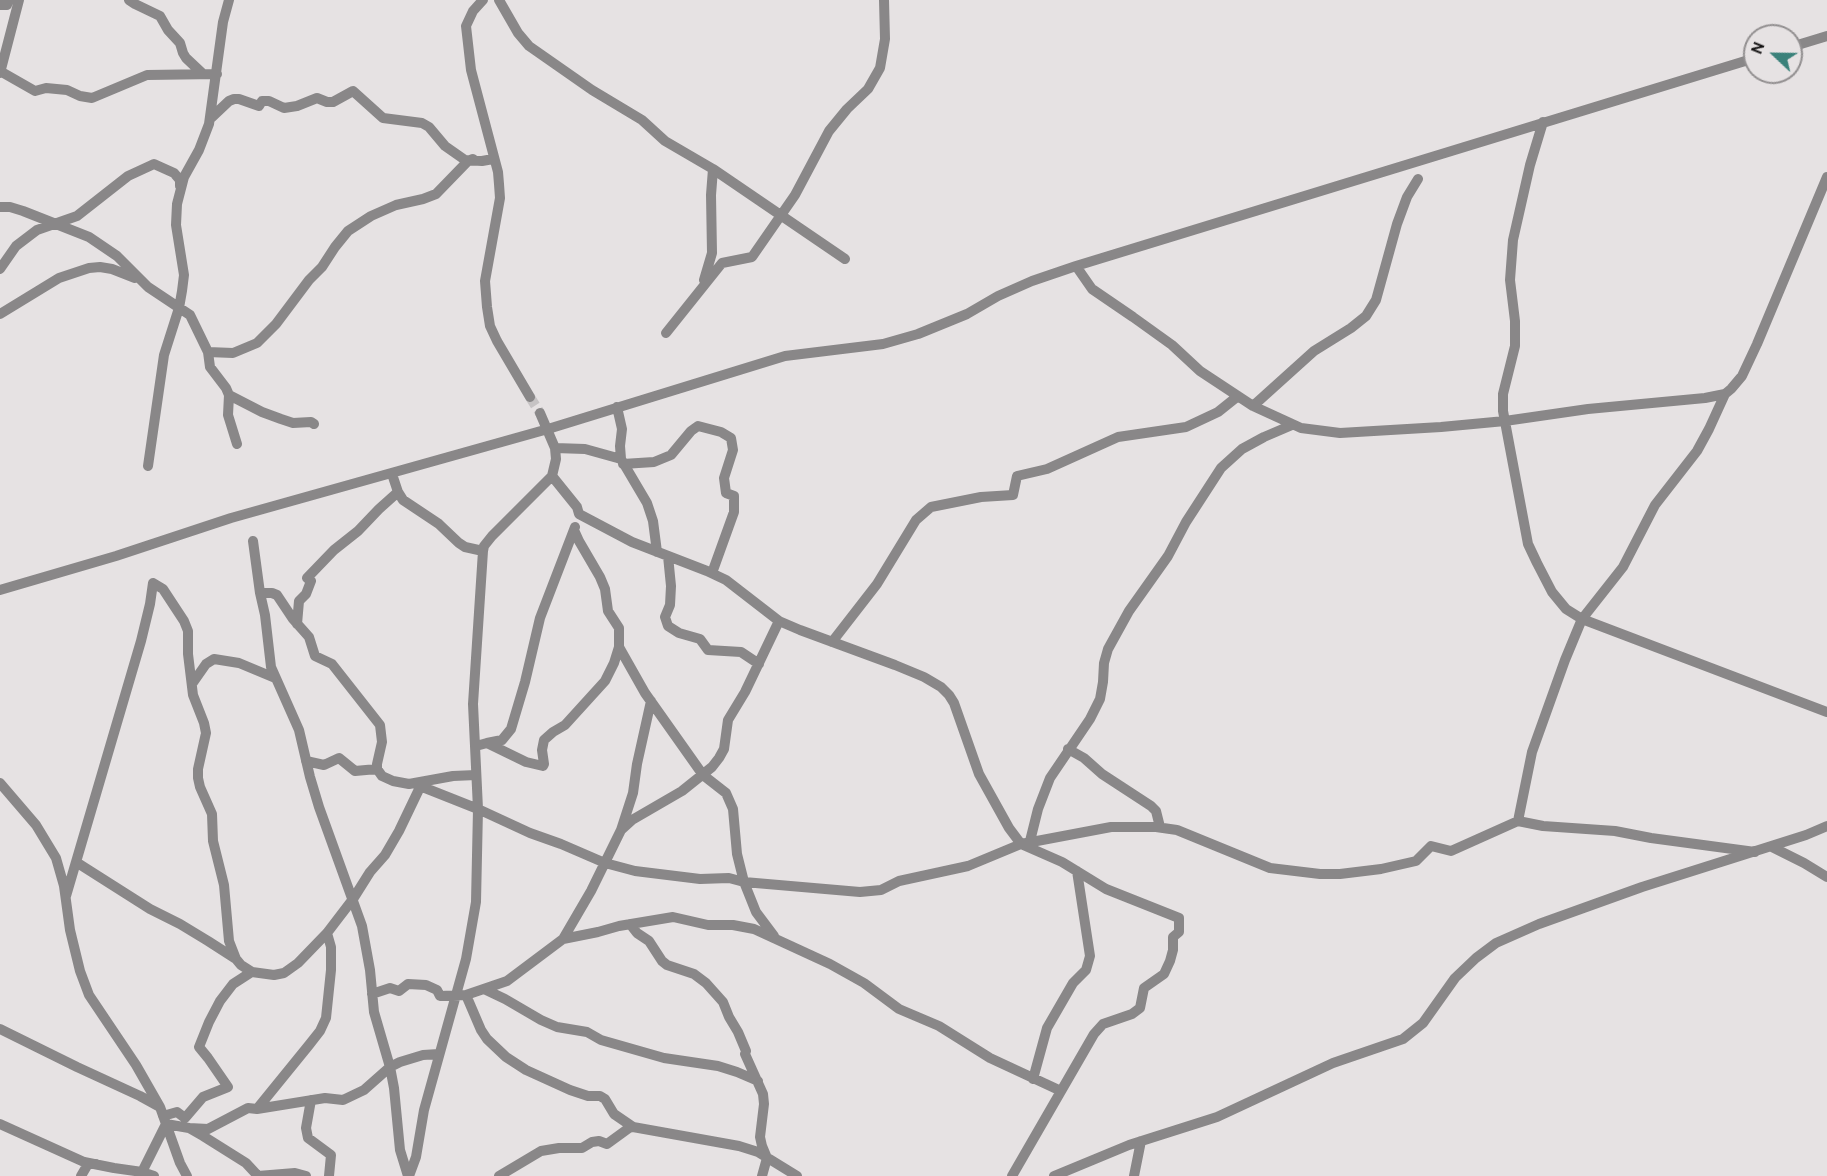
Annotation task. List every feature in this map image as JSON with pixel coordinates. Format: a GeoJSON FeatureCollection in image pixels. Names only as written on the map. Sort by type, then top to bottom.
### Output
{"type":"FeatureCollection","features":[{"type":"Feature","properties":{"kind":"street"},"geometry":{"type":"LineString","coordinates":[[0,5],[7,4],[9,0]]}},
{"type":"Feature","properties":{"kind":"street"},"geometry":{"type":"LineString","coordinates":[[19,0],[0,72],[35,92],[46,88],[67,90],[92,98],[147,75],[216,74]]}},
{"type":"Feature","properties":{"kind":"street"},"geometry":{"type":"LineString","coordinates":[[129,0],[160,16],[168,30],[180,43],[186,58],[203,74]]}},
{"type":"Feature","properties":{"kind":"street"},"geometry":{"type":"LineString","coordinates":[[148,466],[164,355],[180,308],[184,275],[175,221],[180,190],[183,177],[205,138],[211,118],[229,0]]}},
{"type":"Feature","properties":{"kind":"street"},"geometry":{"type":"LineString","coordinates":[[483,0],[467,20],[466,34],[471,70],[498,172],[500,198],[485,280],[487,307],[490,326],[496,341],[530,397]]}},
{"type":"Feature","properties":{"kind":"street"},"geometry":{"type":"LineString","coordinates":[[499,0],[518,33],[529,46],[592,90],[642,120],[665,141],[713,169],[845,259]]}},
{"type":"Feature","properties":{"kind":"street"},"geometry":{"type":"LineString","coordinates":[[666,333],[722,263],[752,257],[795,195],[829,131],[868,89],[880,69],[885,39],[884,0]]}},
{"type":"Feature","properties":{"kind":"street"},"geometry":{"type":"LineString","coordinates":[[1803,43],[1827,36]]}},
{"type":"Feature","properties":{"kind":"street"},"geometry":{"type":"LineString","coordinates":[[0,590],[116,556],[231,518],[548,429],[784,356],[883,344],[918,334],[967,314],[998,296],[1032,281],[1076,266],[1743,62]]}},
{"type":"Feature","properties":{"kind":"street"},"geometry":{"type":"LineString","coordinates":[[211,118],[234,99],[259,106],[262,100],[269,101],[284,108],[297,106],[317,98],[333,102],[353,91],[383,118],[422,123],[429,127],[445,146],[465,160],[493,159]]}},
{"type":"Feature","properties":{"kind":"street"},"geometry":{"type":"LineString","coordinates":[[1543,122],[1530,165],[1513,240],[1510,279],[1515,321],[1515,346],[1503,394],[1505,421],[1528,544],[1552,592],[1566,609],[1582,619],[1827,712]]}},
{"type":"Feature","properties":{"kind":"street"},"geometry":{"type":"LineString","coordinates":[[208,352],[233,354],[257,343],[276,324],[348,231],[371,216],[396,205],[436,194],[468,161],[473,159]]}},
{"type":"Feature","properties":{"kind":"street"},"geometry":{"type":"LineString","coordinates":[[0,269],[16,246],[37,230],[77,216],[128,176],[154,164],[174,173],[180,180],[180,190]]}},
{"type":"Feature","properties":{"kind":"street"},"geometry":{"type":"LineString","coordinates":[[698,291],[707,273],[712,253],[713,169]]}},
{"type":"Feature","properties":{"kind":"street"},"geometry":{"type":"LineString","coordinates":[[1518,821],[1532,752],[1582,619],[1623,567],[1648,516],[1697,451],[1725,394],[1742,376],[1827,177]]}},
{"type":"Feature","properties":{"kind":"street"},"geometry":{"type":"LineString","coordinates":[[1253,406],[1314,351],[1366,316],[1376,300],[1407,197],[1418,179]]}},
{"type":"Feature","properties":{"kind":"street"},"geometry":{"type":"LineString","coordinates":[[0,207],[17,209],[89,237],[117,256],[138,279],[190,315],[208,352],[210,368],[229,394],[228,415],[237,444]]}},
{"type":"Feature","properties":{"kind":"street"},"geometry":{"type":"LineString","coordinates":[[1076,266],[1092,290],[1172,345],[1200,371],[1253,406],[1292,425],[1316,431],[1340,433],[1505,421],[1588,409],[1725,394]]}},
{"type":"Feature","properties":{"kind":"street"},"geometry":{"type":"LineString","coordinates":[[0,314],[59,278],[89,268],[112,269],[138,279]]}},
{"type":"Feature","properties":{"kind":"street"},"geometry":{"type":"LineString","coordinates":[[229,394],[262,412],[281,419],[293,423],[311,422],[314,424]]}},
{"type":"Feature","properties":{"kind":"street"},"geometry":{"type":"LineString","coordinates":[[832,642],[877,584],[916,520],[931,507],[981,497],[1013,495],[1017,476],[1047,469],[1118,437],[1186,427],[1218,412],[1238,396]]}},
{"type":"Feature","properties":{"kind":"street"},"geometry":{"type":"LineString","coordinates":[[617,407],[622,429],[620,446],[622,461],[647,503],[655,533],[657,552]]}},
{"type":"Feature","properties":{"kind":"street"},"geometry":{"type":"LineString","coordinates":[[409,1176],[416,1157],[424,1110],[439,1054],[462,995],[476,902],[478,809],[476,775],[481,744],[473,704],[483,551],[492,536],[552,476],[556,459],[555,448],[540,413]]}},
{"type":"Feature","properties":{"kind":"street"},"geometry":{"type":"LineString","coordinates":[[1026,843],[1050,778],[1100,699],[1104,663],[1118,629],[1168,555],[1208,487],[1221,468],[1242,449],[1292,425]]}},
{"type":"Feature","properties":{"kind":"street"},"geometry":{"type":"LineString","coordinates":[[555,448],[577,448],[622,461],[654,462],[671,455],[698,426],[722,432],[731,438],[733,450],[724,478],[726,493],[734,496],[734,512],[712,573]]}},
{"type":"Feature","properties":{"kind":"street"},"geometry":{"type":"LineString","coordinates":[[392,474],[403,500],[438,524],[465,547],[483,551]]}},
{"type":"Feature","properties":{"kind":"street"},"geometry":{"type":"LineString","coordinates":[[481,744],[501,740],[511,729],[540,618],[579,514],[577,507],[552,476]]}},
{"type":"Feature","properties":{"kind":"street"},"geometry":{"type":"LineString","coordinates":[[297,624],[299,601],[306,594],[311,581],[307,578],[334,550],[358,531],[398,492]]}},
{"type":"Feature","properties":{"kind":"street"},"geometry":{"type":"LineString","coordinates":[[579,514],[632,542],[726,580],[779,621],[924,677],[941,687],[954,703],[979,774],[1009,828],[1026,843],[1106,889],[1179,918],[1179,932],[1173,937],[1170,961],[1164,974],[1144,988],[1140,1008],[1132,1014],[1103,1024],[1094,1034],[1012,1176]]}},
{"type":"Feature","properties":{"kind":"street"},"geometry":{"type":"LineString","coordinates":[[481,744],[526,762],[543,766],[544,740],[565,725],[605,681],[614,663],[619,648],[619,628],[608,611],[605,589],[597,570],[574,530]]}},
{"type":"Feature","properties":{"kind":"street"},"geometry":{"type":"LineString","coordinates":[[253,541],[269,656],[275,678],[297,723],[330,841],[353,899],[364,935],[374,1012],[390,1067],[400,1150],[409,1176]]}},
{"type":"Feature","properties":{"kind":"street"},"geometry":{"type":"LineString","coordinates":[[668,556],[671,586],[670,605],[665,617],[668,626],[679,633],[700,639],[708,651],[741,652],[759,664]]}},
{"type":"Feature","properties":{"kind":"street"},"geometry":{"type":"LineString","coordinates":[[66,896],[141,641],[153,583],[163,589],[187,626],[193,695],[206,733],[198,778],[212,814],[213,841],[224,885],[230,941],[236,959]]}},
{"type":"Feature","properties":{"kind":"street"},"geometry":{"type":"LineString","coordinates":[[260,593],[272,593],[277,596],[309,637],[315,656],[332,664],[380,725],[382,742],[377,758],[377,769],[382,776],[393,781],[421,785],[453,776],[476,775]]}},
{"type":"Feature","properties":{"kind":"street"},"geometry":{"type":"LineString","coordinates":[[621,830],[632,820],[682,791],[703,775],[719,758],[724,749],[728,720],[745,692],[779,621]]}},
{"type":"Feature","properties":{"kind":"street"},"geometry":{"type":"LineString","coordinates":[[619,648],[651,701],[703,775],[726,793],[733,809],[737,854],[744,882],[756,912],[775,938]]}},
{"type":"Feature","properties":{"kind":"street"},"geometry":{"type":"LineString","coordinates":[[192,684],[206,664],[214,659],[239,663],[275,678]]}},
{"type":"Feature","properties":{"kind":"street"},"geometry":{"type":"LineString","coordinates":[[372,994],[390,988],[399,991],[408,984],[426,985],[437,990],[440,996],[462,995],[484,989],[507,981],[563,939],[572,927],[621,830],[633,793],[651,701]]}},
{"type":"Feature","properties":{"kind":"street"},"geometry":{"type":"LineString","coordinates":[[1068,748],[1102,774],[1151,806],[1156,811],[1160,827]]}},
{"type":"Feature","properties":{"kind":"street"},"geometry":{"type":"LineString","coordinates":[[306,761],[324,765],[339,758],[355,771],[377,769]]}},
{"type":"Feature","properties":{"kind":"street"},"geometry":{"type":"LineString","coordinates":[[0,783],[36,825],[56,858],[66,896],[80,971],[89,995],[136,1065],[163,1116],[187,1176]]}},
{"type":"Feature","properties":{"kind":"street"},"geometry":{"type":"LineString","coordinates":[[421,785],[522,830],[605,863],[635,871],[700,879],[729,878],[744,882],[870,892],[881,890],[899,881],[968,866],[1026,843],[1111,827],[1160,827],[1177,830],[1270,868],[1340,874],[1381,869],[1416,861],[1431,846],[1451,850],[1518,821],[1543,826],[1615,831],[1755,852]]}},
{"type":"Feature","properties":{"kind":"street"},"geometry":{"type":"LineString","coordinates":[[76,862],[150,909],[192,931],[252,972],[268,975],[280,974],[298,963],[327,933],[353,899],[370,872],[385,855],[421,785]]}},
{"type":"Feature","properties":{"kind":"street"},"geometry":{"type":"LineString","coordinates":[[1054,1176],[1141,1142],[1217,1117],[1333,1063],[1403,1039],[1423,1023],[1455,978],[1476,958],[1497,944],[1539,924],[1642,887],[1772,847],[1827,826]]}},
{"type":"Feature","properties":{"kind":"street"},"geometry":{"type":"LineString","coordinates":[[1772,847],[1827,877]]}},
{"type":"Feature","properties":{"kind":"street"},"geometry":{"type":"LineString","coordinates":[[1033,1079],[1047,1028],[1073,983],[1086,970],[1090,956],[1077,871]]}},
{"type":"Feature","properties":{"kind":"street"},"geometry":{"type":"LineString","coordinates":[[563,939],[673,917],[708,925],[751,928],[847,973],[899,1009],[939,1026],[990,1058],[1061,1091]]}},
{"type":"Feature","properties":{"kind":"street"},"geometry":{"type":"LineString","coordinates":[[630,924],[637,933],[650,941],[662,961],[694,974],[706,983],[719,997],[738,1032],[758,1081],[764,1104],[760,1137],[767,1158],[762,1176]]}},
{"type":"Feature","properties":{"kind":"street"},"geometry":{"type":"LineString","coordinates":[[257,1109],[320,1031],[326,1018],[331,970],[331,946],[327,933]]}},
{"type":"Feature","properties":{"kind":"street"},"geometry":{"type":"LineString","coordinates":[[163,1116],[177,1112],[185,1118],[203,1097],[228,1087],[199,1047],[208,1022],[220,1001],[233,984],[249,973]]}},
{"type":"Feature","properties":{"kind":"street"},"geometry":{"type":"LineString","coordinates":[[484,989],[557,1027],[587,1032],[602,1040],[664,1058],[717,1066],[758,1081]]}},
{"type":"Feature","properties":{"kind":"street"},"geometry":{"type":"LineString","coordinates":[[462,995],[487,1039],[506,1057],[526,1070],[570,1090],[588,1096],[600,1096],[605,1099],[614,1114],[633,1126],[739,1146],[758,1152],[797,1176]]}},
{"type":"Feature","properties":{"kind":"street"},"geometry":{"type":"LineString","coordinates":[[0,1029],[140,1096],[163,1116],[189,1128],[246,1163],[258,1176],[295,1173],[306,1176]]}},
{"type":"Feature","properties":{"kind":"street"},"geometry":{"type":"LineString","coordinates":[[189,1128],[208,1129],[248,1108],[257,1109],[325,1098],[343,1100],[364,1090],[390,1067],[423,1054],[439,1054]]}},
{"type":"Feature","properties":{"kind":"street"},"geometry":{"type":"LineString","coordinates":[[310,1100],[306,1128],[308,1138],[331,1155],[330,1176]]}},
{"type":"Feature","properties":{"kind":"street"},"geometry":{"type":"LineString","coordinates":[[142,1172],[163,1116]]}},
{"type":"Feature","properties":{"kind":"street"},"geometry":{"type":"LineString","coordinates":[[0,1124],[84,1162],[154,1176]]}},
{"type":"Feature","properties":{"kind":"street"},"geometry":{"type":"LineString","coordinates":[[500,1176],[541,1151],[582,1148],[599,1141],[607,1144],[633,1126]]}},
{"type":"Feature","properties":{"kind":"street"},"geometry":{"type":"LineString","coordinates":[[1134,1176],[1141,1142]]}},
{"type":"Feature","properties":{"kind":"street"},"geometry":{"type":"LineString","coordinates":[[81,1176],[88,1164],[102,1164]]}},
{"type":"Feature","properties":{"kind":"tunnel"},"geometry":{"type":"LineString","coordinates":[[530,397],[540,413]]}}]}
